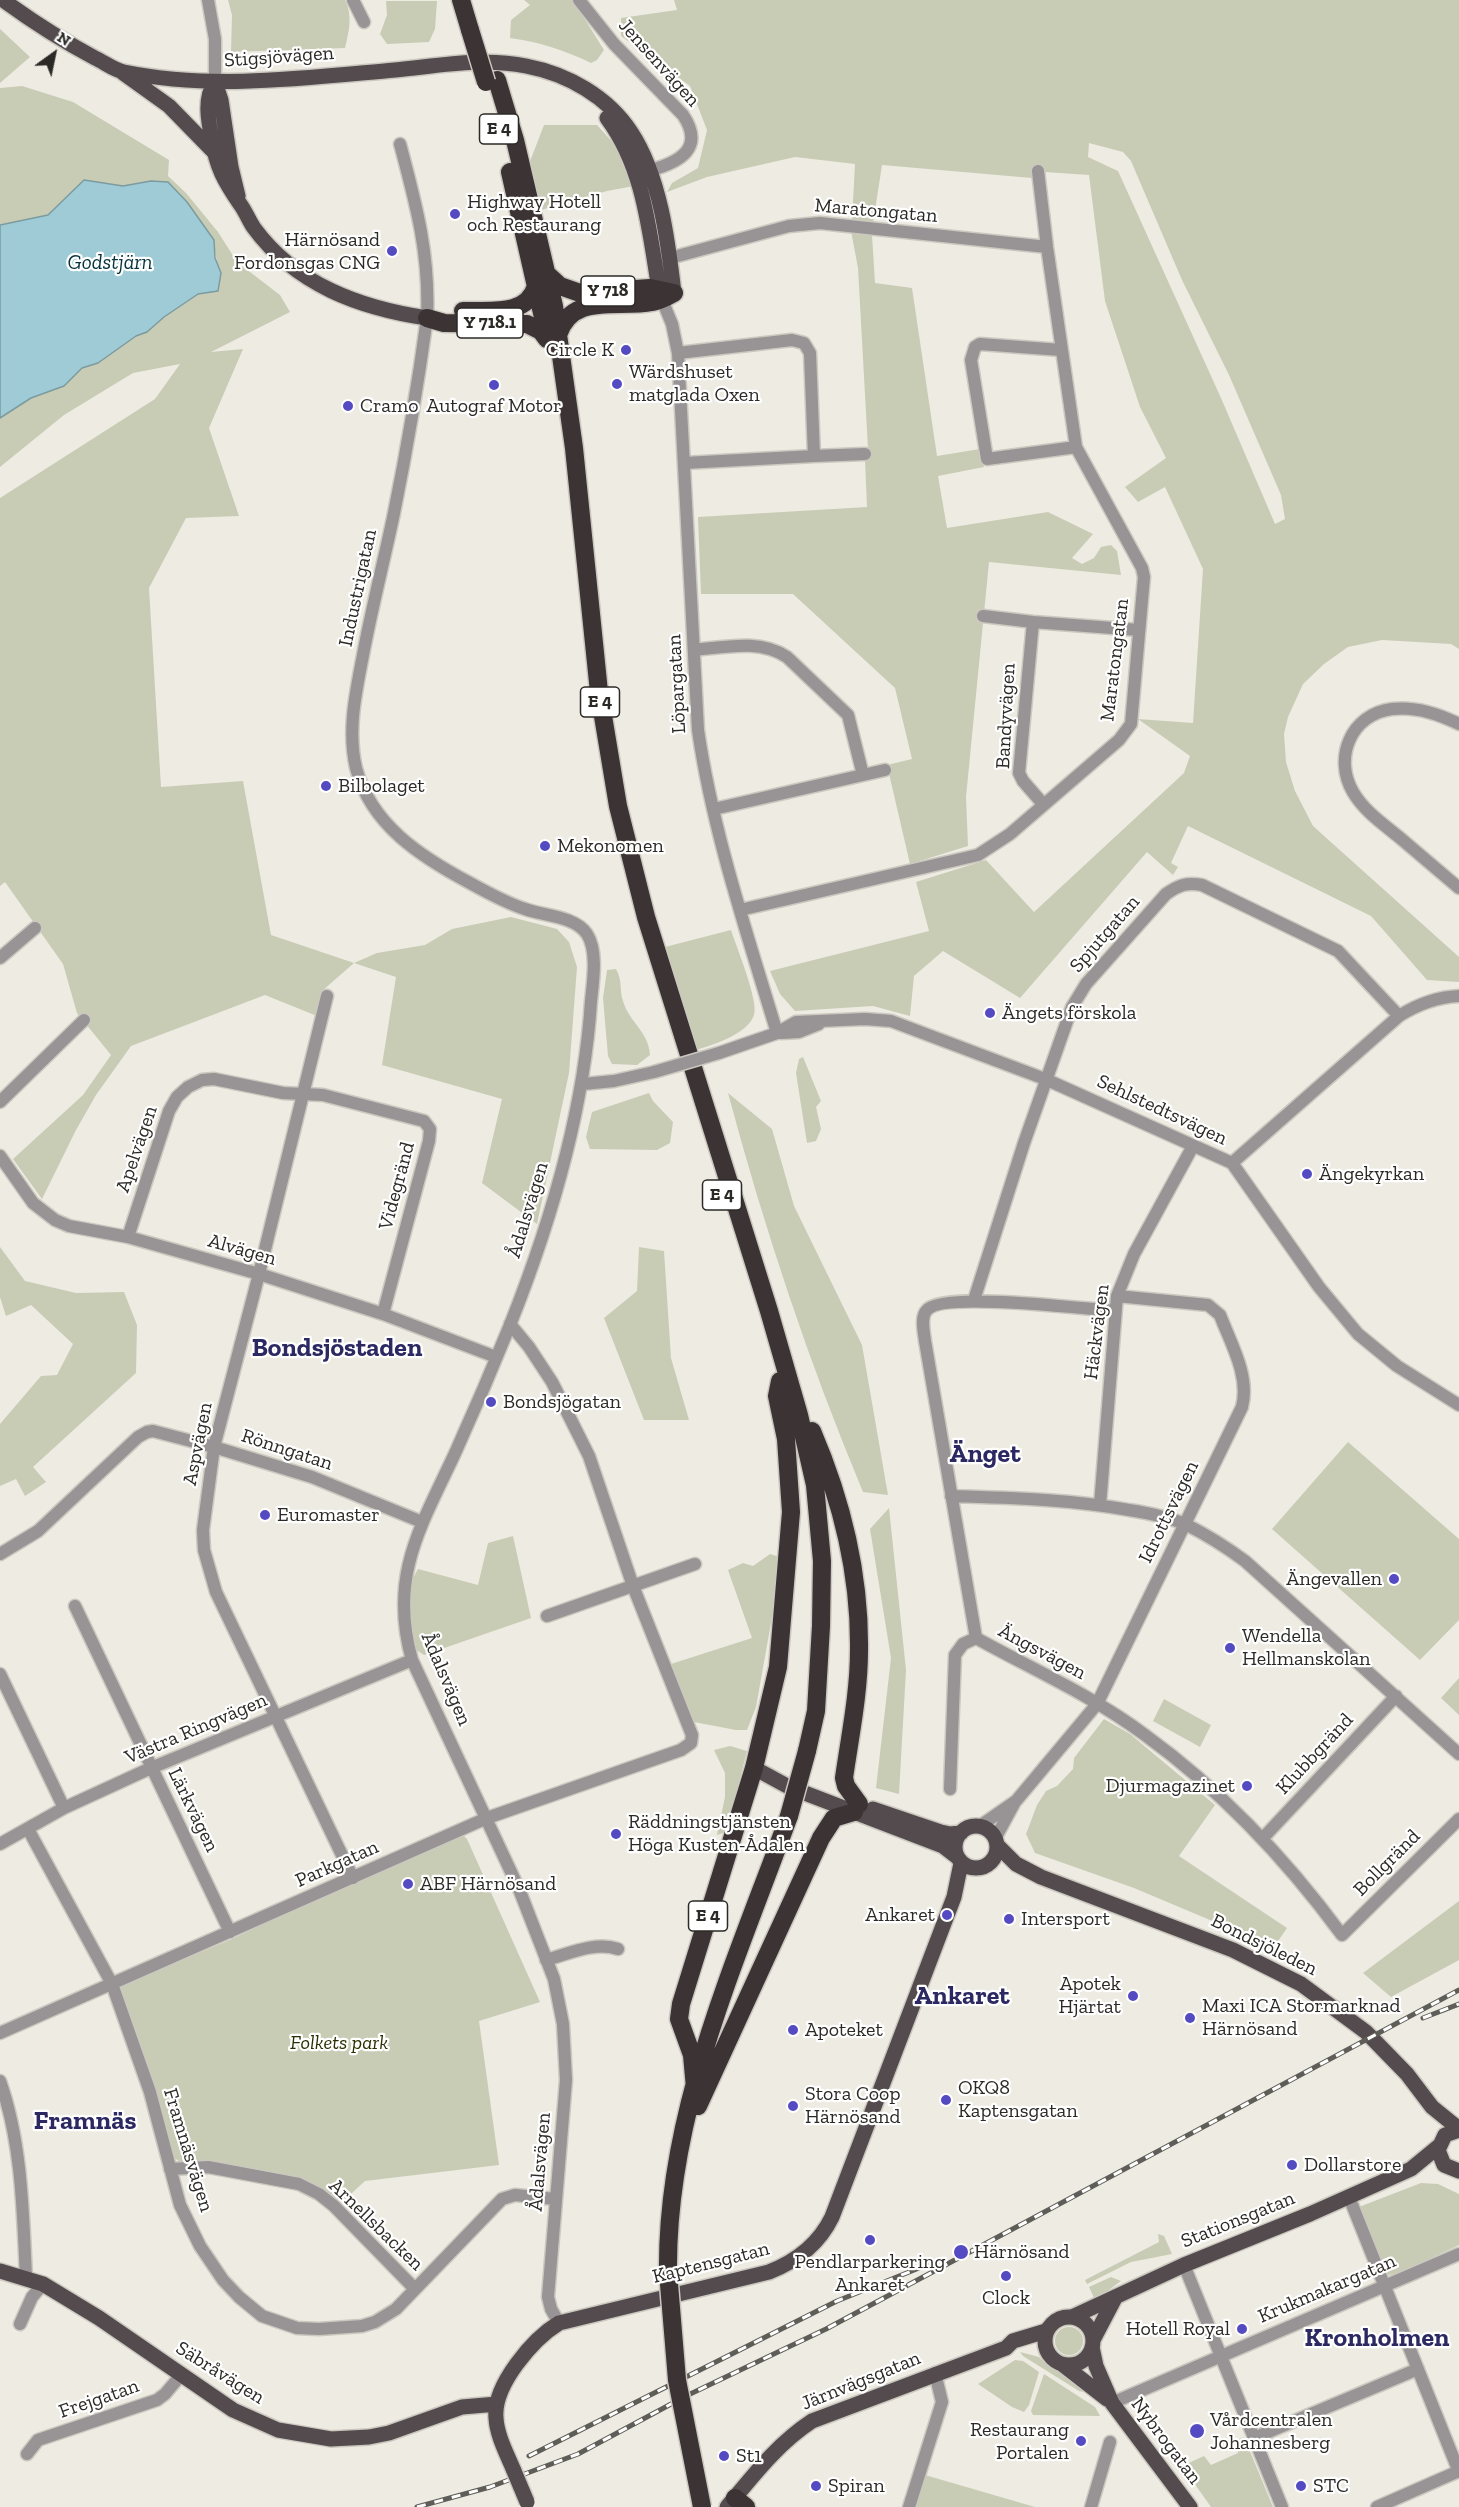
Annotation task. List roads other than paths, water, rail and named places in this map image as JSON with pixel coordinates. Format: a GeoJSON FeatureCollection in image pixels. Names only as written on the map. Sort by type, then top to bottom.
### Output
{"type":"FeatureCollection","features":[{"type":"Feature","properties":{"kind":"highway","name":"E 4"},"geometry":{"type":"LineString","coordinates":[[461,0],[476,29]]}},
{"type":"Feature","properties":{"kind":"highway","name":"E 4"},"geometry":{"type":"LineString","coordinates":[[473,0],[476,29],[491,81],[505,150],[541,280],[574,448],[599,692],[618,806],[643,907],[769,1311],[810,1463],[818,1507],[822,1561],[816,1712],[789,1815],[711,2031],[683,2138],[670,2224],[668,2272],[677,2380],[702,2507]]}},
{"type":"Feature","properties":{"kind":"highway","name":"Y 718"},"geometry":{"type":"LineString","coordinates":[[541,280],[580,293],[664,294]]}},
{"type":"Feature","properties":{"kind":"highway","name":"Y 718.1"},"geometry":{"type":"LineString","coordinates":[[427,318],[442,312],[512,310],[530,300],[541,280]]}},
{"type":"Feature","properties":{"kind":"highway","name":"Y 718"},"geometry":{"type":"LineString","coordinates":[[553,337],[567,317],[576,310],[587,306],[664,294]]}},
{"type":"Feature","properties":{"kind":"highway","name":"Y 718.1"},"geometry":{"type":"LineString","coordinates":[[427,318],[444,323],[527,324],[553,337]]}},
{"type":"Feature","properties":{"kind":"highway","name":"E 4"},"geometry":{"type":"LineString","coordinates":[[553,337],[556,401],[584,664],[598,755],[614,834],[632,905],[780,1381],[805,1493],[820,1626]]}},
{"type":"Feature","properties":{"kind":"highway","name":"E 4"},"geometry":{"type":"LineString","coordinates":[[695,2088],[692,2055],[679,2019],[681,2004],[754,1768],[774,1693],[785,1611],[791,1512],[787,1449],[777,1396],[780,1381]]}},
{"type":"Feature","properties":{"kind":"highway","name":"E 4"},"geometry":{"type":"LineString","coordinates":[[683,2138],[722,2058],[821,1838],[834,1818],[856,1808],[844,1778],[859,1651],[859,1611],[854,1569],[845,1525],[818,1444],[806,1417],[793,1399]]}},
{"type":"Feature","properties":{"kind":"main road","name":"Stigsjövägen"},"geometry":{"type":"LineString","coordinates":[[3,0],[62,40],[121,71],[215,82],[303,78],[482,62],[527,66],[592,91],[630,130],[651,170],[670,258],[664,294]]}},
{"type":"Feature","properties":{"kind":"main road","name":"Y 718"},"geometry":{"type":"LineString","coordinates":[[121,71],[169,106],[214,152]]}},
{"type":"Feature","properties":{"kind":"main road","name":"Y 718.1"},"geometry":{"type":"LineString","coordinates":[[215,82],[208,99],[214,152],[223,179],[254,228],[280,257],[321,288],[369,307],[427,318]]}},
{"type":"Feature","properties":{"kind":"main road","name":"Y 718.1"},"geometry":{"type":"LineString","coordinates":[[215,82],[221,100],[231,167],[240,204]]}},
{"type":"Feature","properties":{"kind":"main road","name":"Stigsjövägen"},"geometry":{"type":"LineString","coordinates":[[574,83],[605,114],[621,136],[632,161],[643,199],[664,294]]}},
{"type":"Feature","properties":{"kind":"main road"},"geometry":{"type":"LineString","coordinates":[[754,1768],[789,1787],[941,1832],[961,1833]]}},
{"type":"Feature","properties":{"kind":"main road"},"geometry":{"type":"LineString","coordinates":[[856,1808],[949,1849],[959,1860],[973,1869],[987,1865],[995,1857],[997,1842],[988,1829],[980,1826],[969,1827],[961,1833],[955,1845],[959,1860]]}},
{"type":"Feature","properties":{"kind":"main road","name":"Bondsjöleden"},"geometry":{"type":"LineString","coordinates":[[997,1842],[1016,1864],[1041,1877],[1233,1950],[1301,1984],[1379,2044],[1407,2074],[1432,2107],[1459,2130]]}},
{"type":"Feature","properties":{"kind":"main road","name":"Kaptensgatan"},"geometry":{"type":"LineString","coordinates":[[497,2404],[503,2386],[516,2366],[543,2335],[559,2323],[769,2272],[790,2264],[817,2241],[832,2217],[954,1897],[959,1860]]}},
{"type":"Feature","properties":{"kind":"main road","name":"Bondsjöleden"},"geometry":{"type":"LineString","coordinates":[[987,1865],[1041,1877]]}},
{"type":"Feature","properties":{"kind":"main road","name":"Kaptensgatan"},"geometry":{"type":"LineString","coordinates":[[954,1897],[987,1865]]}},
{"type":"Feature","properties":{"kind":"main road","name":"Bondsjöleden"},"geometry":{"type":"LineString","coordinates":[[1432,2107],[1441,2142],[1439,2156],[1455,2171]]}},
{"type":"Feature","properties":{"kind":"main road","name":"Stationsgatan"},"geometry":{"type":"LineString","coordinates":[[1072,2317],[1115,2298],[1135,2286],[1411,2169],[1450,2132],[1459,2130]]}},
{"type":"Feature","properties":{"kind":"main road","name":"Stationsgatan"},"geometry":{"type":"LineString","coordinates":[[1411,2169],[1455,2171]]}},
{"type":"Feature","properties":{"kind":"main road","name":"Säbråvägen"},"geometry":{"type":"LineString","coordinates":[[0,2271],[43,2284],[99,2318],[181,2375],[254,2421],[278,2430],[314,2438],[369,2437],[400,2430],[462,2407],[497,2404]]}},
{"type":"Feature","properties":{"kind":"main road"},"geometry":{"type":"LineString","coordinates":[[1093,2344],[1089,2327],[1079,2319],[1072,2317],[1057,2320],[1046,2331],[1047,2351],[1051,2357],[1062,2364],[1077,2363],[1089,2354],[1115,2298]]}},
{"type":"Feature","properties":{"kind":"main road","name":"Järnvägsgatan"},"geometry":{"type":"LineString","coordinates":[[736,2504],[786,2439],[812,2421],[1046,2331]]}},
{"type":"Feature","properties":{"kind":"main road","name":"Nybrogatan"},"geometry":{"type":"LineString","coordinates":[[1093,2344],[1096,2366],[1112,2403],[1189,2506]]}},
{"type":"Feature","properties":{"kind":"main road","name":"Järnvägsgatan"},"geometry":{"type":"LineString","coordinates":[[1005,2348],[1047,2351]]}},
{"type":"Feature","properties":{"kind":"main road","name":"Nybrogatan"},"geometry":{"type":"LineString","coordinates":[[1062,2364],[1112,2403]]}},
{"type":"Feature","properties":{"kind":"main road"},"geometry":{"type":"LineString","coordinates":[[497,2404],[497,2426],[528,2505]]}},
{"type":"Feature","properties":{"kind":"street"},"geometry":{"type":"LineString","coordinates":[[208,0],[215,39],[215,82]]}},
{"type":"Feature","properties":{"kind":"street"},"geometry":{"type":"LineString","coordinates":[[352,0],[364,22]]}},
{"type":"Feature","properties":{"kind":"street","name":"Jensenvägen"},"geometry":{"type":"LineString","coordinates":[[579,0],[614,44],[683,115],[690,126],[692,136],[690,147],[684,156],[651,170]]}},
{"type":"Feature","properties":{"kind":"street","name":"Industrigatan"},"geometry":{"type":"LineString","coordinates":[[400,144],[425,244],[428,286],[427,318],[394,512],[353,714],[356,766],[370,801],[385,822],[420,854],[450,873],[506,902],[573,923]]}},
{"type":"Feature","properties":{"kind":"street","name":"Maratongatan"},"geometry":{"type":"LineString","coordinates":[[740,910],[978,855],[1010,834],[1042,804],[1119,740],[1131,724],[1144,577],[1142,568],[1076,447],[1038,171]]}},
{"type":"Feature","properties":{"kind":"street","name":"Maratongatan"},"geometry":{"type":"LineString","coordinates":[[670,258],[789,226],[820,223],[1047,247]]}},
{"type":"Feature","properties":{"kind":"street","name":"Löpargatan"},"geometry":{"type":"LineString","coordinates":[[664,294],[678,353],[698,730],[714,810],[740,910],[777,1033]]}},
{"type":"Feature","properties":{"kind":"street"},"geometry":{"type":"LineString","coordinates":[[678,353],[792,340],[804,343],[810,352],[814,456]]}},
{"type":"Feature","properties":{"kind":"street"},"geometry":{"type":"LineString","coordinates":[[1061,350],[980,344],[975,347],[971,360],[987,459],[1076,447]]}},
{"type":"Feature","properties":{"kind":"street"},"geometry":{"type":"LineString","coordinates":[[684,463],[865,454]]}},
{"type":"Feature","properties":{"kind":"street"},"geometry":{"type":"LineString","coordinates":[[983,616],[1139,630]]}},
{"type":"Feature","properties":{"kind":"street","name":"Bandyvägen"},"geometry":{"type":"LineString","coordinates":[[1032,622],[1019,772],[1023,781],[1042,804]]}},
{"type":"Feature","properties":{"kind":"street"},"geometry":{"type":"LineString","coordinates":[[694,650],[762,646],[788,657],[848,715],[863,775]]}},
{"type":"Feature","properties":{"kind":"street"},"geometry":{"type":"LineString","coordinates":[[1459,724],[1422,710],[1398,708],[1375,714],[1365,721],[1349,740],[1344,771],[1354,794],[1367,810],[1459,888]]}},
{"type":"Feature","properties":{"kind":"street"},"geometry":{"type":"LineString","coordinates":[[714,810],[885,770]]}},
{"type":"Feature","properties":{"kind":"street","name":"Spjutgatan"},"geometry":{"type":"LineString","coordinates":[[974,1300],[1046,1079],[1072,1007],[1086,984],[1166,894],[1178,885],[1190,883],[1203,885],[1338,951],[1398,1016]]}},
{"type":"Feature","properties":{"kind":"street","name":"Ådalsvägen"},"geometry":{"type":"LineString","coordinates":[[559,2323],[551,2309],[548,2297],[564,2116],[565,2051],[559,2000],[546,1960],[487,1818],[412,1660],[405,1634],[403,1606],[409,1560],[422,1522],[457,1449],[510,1324],[557,1187],[583,1084],[591,1004],[592,947],[588,935],[573,923]]}},
{"type":"Feature","properties":{"kind":"street"},"geometry":{"type":"LineString","coordinates":[[0,957],[35,928]]}},
{"type":"Feature","properties":{"kind":"street","name":"Aspvägen"},"geometry":{"type":"LineString","coordinates":[[327,996],[214,1447],[203,1530],[207,1567],[216,1592],[353,1878]]}},
{"type":"Feature","properties":{"kind":"street"},"geometry":{"type":"LineString","coordinates":[[1232,1163],[1398,1016],[1418,1004],[1437,998],[1459,996]]}},
{"type":"Feature","properties":{"kind":"street","name":"Sehlstedtsvägen"},"geometry":{"type":"LineString","coordinates":[[583,1084],[614,1081],[654,1072],[777,1033],[796,1022],[865,1018],[891,1021],[1046,1079],[1232,1163],[1319,1287],[1358,1334],[1397,1366],[1459,1405]]}},
{"type":"Feature","properties":{"kind":"street"},"geometry":{"type":"LineString","coordinates":[[0,1102],[84,1020]]}},
{"type":"Feature","properties":{"kind":"street","name":"Apelvägen"},"geometry":{"type":"LineString","coordinates":[[128,1237],[168,1111],[177,1097],[188,1087],[202,1080],[214,1079],[283,1093],[302,1094]]}},
{"type":"Feature","properties":{"kind":"street","name":"Videgränd"},"geometry":{"type":"LineString","coordinates":[[302,1094],[323,1095],[412,1117],[424,1121],[430,1129],[429,1141],[383,1314]]}},
{"type":"Feature","properties":{"kind":"street","name":"Häckvägen"},"geometry":{"type":"LineString","coordinates":[[1100,1505],[1117,1296],[1134,1254],[1193,1146]]}},
{"type":"Feature","properties":{"kind":"street","name":"Alvägen"},"geometry":{"type":"LineString","coordinates":[[0,1156],[28,1198],[55,1220],[69,1226],[128,1237],[259,1274],[383,1314],[496,1357]]}},
{"type":"Feature","properties":{"kind":"street","name":"Idrottsvägen"},"geometry":{"type":"LineString","coordinates":[[997,1842],[1016,1801],[1097,1704],[1242,1407],[1245,1396],[1240,1367],[1220,1314],[1214,1308],[1201,1304],[1117,1296]]}},
{"type":"Feature","properties":{"kind":"street"},"geometry":{"type":"LineString","coordinates":[[974,1300],[1115,1311]]}},
{"type":"Feature","properties":{"kind":"street","name":"Ängsvägen"},"geometry":{"type":"LineString","coordinates":[[974,1300],[936,1304],[927,1309],[923,1318],[976,1638],[1097,1704],[1145,1735],[1182,1764],[1263,1838],[1308,1889],[1342,1935]]}},
{"type":"Feature","properties":{"kind":"street"},"geometry":{"type":"LineString","coordinates":[[510,1324],[529,1347],[571,1417],[589,1456],[633,1586]]}},
{"type":"Feature","properties":{"kind":"street","name":"Rönngatan"},"geometry":{"type":"LineString","coordinates":[[0,1554],[38,1531],[142,1434],[147,1432],[162,1433],[214,1447],[312,1477],[422,1522]]}},
{"type":"Feature","properties":{"kind":"street"},"geometry":{"type":"LineString","coordinates":[[951,1496],[1023,1498],[1100,1505],[1146,1513],[1185,1524],[1213,1539],[1245,1561],[1459,1754]]}},
{"type":"Feature","properties":{"kind":"street"},"geometry":{"type":"LineString","coordinates":[[547,1616],[695,1564]]}},
{"type":"Feature","properties":{"kind":"street","name":"Parkgatan"},"geometry":{"type":"LineString","coordinates":[[0,2033],[487,1818],[681,1750],[692,1741],[692,1735],[633,1586]]}},
{"type":"Feature","properties":{"kind":"street","name":"Lärkvägen"},"geometry":{"type":"LineString","coordinates":[[75,1606],[230,1932]]}},
{"type":"Feature","properties":{"kind":"street"},"geometry":{"type":"LineString","coordinates":[[950,1789],[955,1655],[963,1644],[976,1638]]}},
{"type":"Feature","properties":{"kind":"street","name":"Västra Ringvägen"},"geometry":{"type":"LineString","coordinates":[[0,1844],[64,1808],[151,1767],[412,1660]]}},
{"type":"Feature","properties":{"kind":"street"},"geometry":{"type":"LineString","coordinates":[[0,1674],[64,1808]]}},
{"type":"Feature","properties":{"kind":"street","name":"Klubbgränd"},"geometry":{"type":"LineString","coordinates":[[1263,1838],[1396,1696]]}},
{"type":"Feature","properties":{"kind":"street","name":"Idrottsvägen"},"geometry":{"type":"LineString","coordinates":[[980,1826],[1016,1801]]}},
{"type":"Feature","properties":{"kind":"street","name":"Bollgränd"},"geometry":{"type":"LineString","coordinates":[[1342,1935],[1459,1819]]}},
{"type":"Feature","properties":{"kind":"street","name":"Framnäsvägen"},"geometry":{"type":"LineString","coordinates":[[28,1829],[112,1984],[150,2092],[180,2205],[211,2263],[239,2297],[268,2319],[297,2328],[341,2329],[362,2326],[391,2312],[502,2199],[515,2195],[555,2199]]}},
{"type":"Feature","properties":{"kind":"street"},"geometry":{"type":"LineString","coordinates":[[546,1960],[585,1948],[618,1949]]}},
{"type":"Feature","properties":{"kind":"street"},"geometry":{"type":"LineString","coordinates":[[0,2081],[11,2118],[18,2169],[26,2278]]}},
{"type":"Feature","properties":{"kind":"street","name":"Arnellsbacken"},"geometry":{"type":"LineString","coordinates":[[170,2169],[208,2167],[299,2184],[319,2194],[334,2206],[415,2289]]}},
{"type":"Feature","properties":{"kind":"street"},"geometry":{"type":"LineString","coordinates":[[1349,2197],[1459,2472],[1377,2507]]}},
{"type":"Feature","properties":{"kind":"street","name":"Krukmakargatan"},"geometry":{"type":"LineString","coordinates":[[1112,2403],[1459,2254]]}},
{"type":"Feature","properties":{"kind":"street"},"geometry":{"type":"LineString","coordinates":[[1184,2265],[1282,2507]]}},
{"type":"Feature","properties":{"kind":"street"},"geometry":{"type":"LineString","coordinates":[[21,2324],[32,2297],[43,2284]]}},
{"type":"Feature","properties":{"kind":"street"},"geometry":{"type":"LineString","coordinates":[[1254,2438],[1418,2369]]}},
{"type":"Feature","properties":{"kind":"street"},"geometry":{"type":"LineString","coordinates":[[909,2507],[942,2402],[935,2373]]}},
{"type":"Feature","properties":{"kind":"street","name":"Frejgatan"},"geometry":{"type":"LineString","coordinates":[[27,2454],[38,2440],[157,2400],[181,2375]]}},
{"type":"Feature","properties":{"kind":"street"},"geometry":{"type":"LineString","coordinates":[[1091,2507],[1110,2442]]}},
{"type":"Feature","properties":{"kind":"water","name":"Godstjärn"},"geometry":{"type":"Polygon","coordinates":[[[84,180],[123,186],[151,181],[168,182],[187,202],[214,240],[215,258],[221,273],[218,291],[198,294],[164,317],[147,332],[136,336],[98,363],[82,368],[64,386],[31,398],[0,418],[0,225],[48,215],[84,180]]]}},
{"type":"Feature","properties":{"kind":"railway"},"geometry":{"type":"LineString","coordinates":[[417,2507],[490,2487],[578,2454],[686,2396],[826,2329],[1459,1990]]}},
{"type":"Feature","properties":{"kind":"railway"},"geometry":{"type":"LineString","coordinates":[[1423,2018],[1459,2004]]}},
{"type":"Feature","properties":{"kind":"railway"},"geometry":{"type":"LineString","coordinates":[[529,2456],[837,2301],[934,2262]]}},
{"type":"Feature","properties":{"kind":"place","name":"Highway Hotell och Restaurang"},"geometry":{"type":"Point","coordinates":[455,214]}},
{"type":"Feature","properties":{"kind":"place","name":"Härnösand Fordonsgas CNG"},"geometry":{"type":"Point","coordinates":[392,251]}},
{"type":"Feature","properties":{"kind":"place","name":"Circle K"},"geometry":{"type":"Point","coordinates":[626,350]}},
{"type":"Feature","properties":{"kind":"place","name":"Wärdshuset matglada Oxen"},"geometry":{"type":"Point","coordinates":[617,384]}},
{"type":"Feature","properties":{"kind":"place","name":"Autograf Motor"},"geometry":{"type":"Point","coordinates":[494,385]}},
{"type":"Feature","properties":{"kind":"place","name":"Cramo"},"geometry":{"type":"Point","coordinates":[348,406]}},
{"type":"Feature","properties":{"kind":"place","name":"Bilbolaget"},"geometry":{"type":"Point","coordinates":[326,786]}},
{"type":"Feature","properties":{"kind":"place","name":"Mekonomen"},"geometry":{"type":"Point","coordinates":[545,846]}},
{"type":"Feature","properties":{"kind":"place","name":"Ängets förskola"},"geometry":{"type":"Point","coordinates":[990,1013]}},
{"type":"Feature","properties":{"kind":"place","name":"Ängekyrkan"},"geometry":{"type":"Point","coordinates":[1307,1174]}},
{"type":"Feature","properties":{"kind":"place","name":"Bondsjögatan"},"geometry":{"type":"Point","coordinates":[491,1402]}},
{"type":"Feature","properties":{"kind":"place","name":"Euromaster"},"geometry":{"type":"Point","coordinates":[265,1515]}},
{"type":"Feature","properties":{"kind":"place","name":"Ängevallen"},"geometry":{"type":"Point","coordinates":[1394,1579]}},
{"type":"Feature","properties":{"kind":"place","name":"Wendella Hellmanskolan"},"geometry":{"type":"Point","coordinates":[1230,1648]}},
{"type":"Feature","properties":{"kind":"place","name":"Djurmagazinet"},"geometry":{"type":"Point","coordinates":[1247,1786]}},
{"type":"Feature","properties":{"kind":"place","name":"Räddningstjänsten Höga Kusten-Ådalen"},"geometry":{"type":"Point","coordinates":[616,1834]}},
{"type":"Feature","properties":{"kind":"place","name":"ABF Härnösand"},"geometry":{"type":"Point","coordinates":[408,1884]}},
{"type":"Feature","properties":{"kind":"place","name":"Ankaret"},"geometry":{"type":"Point","coordinates":[947,1915]}},
{"type":"Feature","properties":{"kind":"place","name":"Intersport"},"geometry":{"type":"Point","coordinates":[1009,1919]}},
{"type":"Feature","properties":{"kind":"place","name":"Apotek Hjärtat"},"geometry":{"type":"Point","coordinates":[1133,1996]}},
{"type":"Feature","properties":{"kind":"place","name":"Maxi ICA Stormarknad Härnösand"},"geometry":{"type":"Point","coordinates":[1190,2018]}},
{"type":"Feature","properties":{"kind":"place","name":"Apoteket"},"geometry":{"type":"Point","coordinates":[793,2030]}},
{"type":"Feature","properties":{"kind":"place","name":"OKQ8 Kaptensgatan"},"geometry":{"type":"Point","coordinates":[946,2100]}},
{"type":"Feature","properties":{"kind":"place","name":"Stora Coop Härnösand"},"geometry":{"type":"Point","coordinates":[793,2106]}},
{"type":"Feature","properties":{"kind":"place","name":"Dollarstore"},"geometry":{"type":"Point","coordinates":[1292,2165]}},
{"type":"Feature","properties":{"kind":"place","name":"Pendlarparkering Ankaret"},"geometry":{"type":"Point","coordinates":[870,2240]}},
{"type":"Feature","properties":{"kind":"place","name":"Härnösand"},"geometry":{"type":"Point","coordinates":[961,2252]}},
{"type":"Feature","properties":{"kind":"place","name":"Clock"},"geometry":{"type":"Point","coordinates":[1006,2276]}},
{"type":"Feature","properties":{"kind":"place","name":"Hotell Royal"},"geometry":{"type":"Point","coordinates":[1242,2329]}},
{"type":"Feature","properties":{"kind":"place","name":"Vårdcentralen Johannesberg"},"geometry":{"type":"Point","coordinates":[1197,2431]}},
{"type":"Feature","properties":{"kind":"place","name":"Restaurang Portalen"},"geometry":{"type":"Point","coordinates":[1081,2441]}},
{"type":"Feature","properties":{"kind":"place","name":"St1"},"geometry":{"type":"Point","coordinates":[724,2456]}},
{"type":"Feature","properties":{"kind":"place","name":"Spiran"},"geometry":{"type":"Point","coordinates":[816,2486]}},
{"type":"Feature","properties":{"kind":"place","name":"STC"},"geometry":{"type":"Point","coordinates":[1301,2486]}},
{"type":"Feature","properties":{"kind":"district","name":"Bondsjöstaden"},"geometry":{"type":"Point","coordinates":[337,1349]}},
{"type":"Feature","properties":{"kind":"district","name":"Änget"},"geometry":{"type":"Point","coordinates":[985,1455]}},
{"type":"Feature","properties":{"kind":"district","name":"Ankaret"},"geometry":{"type":"Point","coordinates":[962,1997]}},
{"type":"Feature","properties":{"kind":"district","name":"Framnäs"},"geometry":{"type":"Point","coordinates":[85,2122]}},
{"type":"Feature","properties":{"kind":"district","name":"Kronholmen"},"geometry":{"type":"Point","coordinates":[1377,2339]}},
{"type":"Feature","properties":{"kind":"park label","name":"Folkets park"},"geometry":{"type":"Point","coordinates":[339,2043]}}]}
